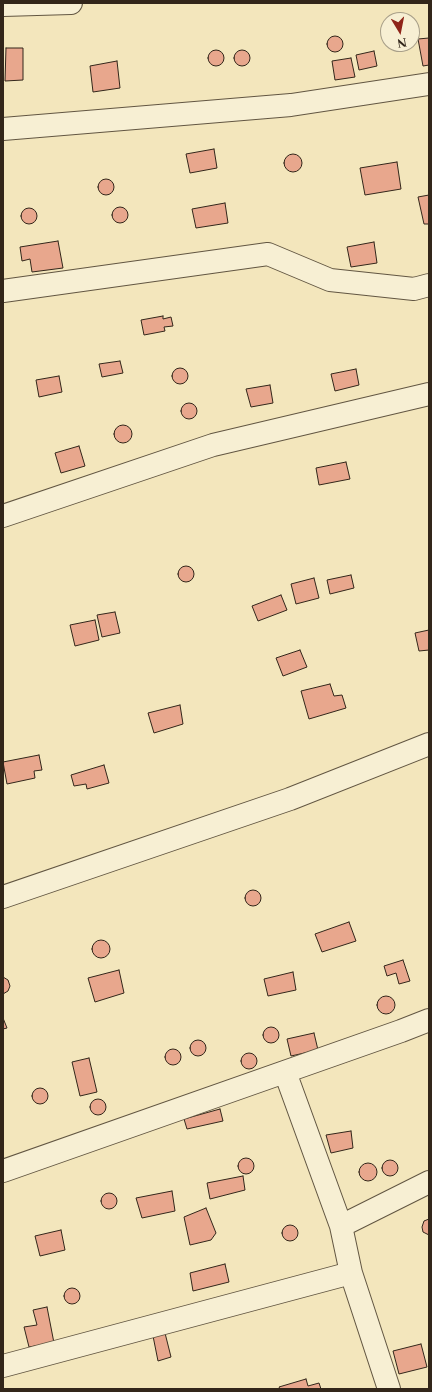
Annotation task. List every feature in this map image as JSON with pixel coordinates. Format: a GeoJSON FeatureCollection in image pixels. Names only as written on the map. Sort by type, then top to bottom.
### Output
{"type":"FeatureCollection","features":[{"type":"Feature","properties":{"kind":"street"},"geometry":{"type":"LineString","coordinates":[[3,6],[71,3]]}},
{"type":"Feature","properties":{"kind":"street"},"geometry":{"type":"LineString","coordinates":[[3,129],[291,105],[429,84]]}},
{"type":"Feature","properties":{"kind":"street"},"geometry":{"type":"LineString","coordinates":[[3,291],[268,254],[330,280],[414,289],[429,285]]}},
{"type":"Feature","properties":{"kind":"street"},"geometry":{"type":"LineString","coordinates":[[3,516],[214,445],[429,394]]}},
{"type":"Feature","properties":{"kind":"street"},"geometry":{"type":"LineString","coordinates":[[3,897],[290,799],[429,744]]}},
{"type":"Feature","properties":{"kind":"street"},"geometry":{"type":"LineString","coordinates":[[3,1171],[429,1020]]}},
{"type":"Feature","properties":{"kind":"street"},"geometry":{"type":"LineString","coordinates":[[285,1072],[341,1226],[351,1272],[389,1389]]}},
{"type":"Feature","properties":{"kind":"street"},"geometry":{"type":"LineString","coordinates":[[341,1226],[429,1182]]}},
{"type":"Feature","properties":{"kind":"street"},"geometry":{"type":"LineString","coordinates":[[3,1366],[351,1272]]}},
{"type":"Feature","properties":{"kind":"building"},"geometry":{"type":"Polygon","coordinates":[[[332,36],[338,36],[343,41],[341,50],[338,52],[332,52],[327,47],[327,41],[332,36]]]}},
{"type":"Feature","properties":{"kind":"building"},"geometry":{"type":"Polygon","coordinates":[[[429,38],[429,65],[423,66],[420,50],[420,39],[429,38]]]}},
{"type":"Feature","properties":{"kind":"building"},"geometry":{"type":"Polygon","coordinates":[[[6,48],[23,48],[23,80],[5,81],[6,48]]]}},
{"type":"Feature","properties":{"kind":"building"},"geometry":{"type":"Polygon","coordinates":[[[213,50],[219,50],[224,55],[222,64],[219,66],[213,66],[208,61],[208,55],[213,50]]]}},
{"type":"Feature","properties":{"kind":"building"},"geometry":{"type":"Polygon","coordinates":[[[239,50],[245,50],[250,55],[248,64],[245,66],[239,66],[234,61],[234,55],[239,50]]]}},
{"type":"Feature","properties":{"kind":"building"},"geometry":{"type":"Polygon","coordinates":[[[374,51],[377,66],[359,70],[356,55],[374,51]]]}},
{"type":"Feature","properties":{"kind":"building"},"geometry":{"type":"Polygon","coordinates":[[[351,58],[355,77],[335,80],[332,61],[351,58]]]}},
{"type":"Feature","properties":{"kind":"building"},"geometry":{"type":"Polygon","coordinates":[[[117,61],[120,88],[93,92],[90,66],[117,61]]]}},
{"type":"Feature","properties":{"kind":"building"},"geometry":{"type":"Polygon","coordinates":[[[214,149],[217,168],[190,173],[186,154],[214,149]]]}},
{"type":"Feature","properties":{"kind":"building"},"geometry":{"type":"Polygon","coordinates":[[[293,154],[299,157],[302,163],[299,169],[293,172],[287,169],[284,163],[287,157],[293,154]]]}},
{"type":"Feature","properties":{"kind":"building"},"geometry":{"type":"Polygon","coordinates":[[[397,162],[401,189],[365,195],[360,168],[397,162]]]}},
{"type":"Feature","properties":{"kind":"building"},"geometry":{"type":"Polygon","coordinates":[[[103,179],[109,179],[114,184],[112,193],[109,195],[103,195],[98,190],[98,184],[103,179]]]}},
{"type":"Feature","properties":{"kind":"building"},"geometry":{"type":"Polygon","coordinates":[[[429,195],[429,224],[424,224],[418,197],[429,195]]]}},
{"type":"Feature","properties":{"kind":"building"},"geometry":{"type":"Polygon","coordinates":[[[225,203],[228,223],[196,228],[192,209],[225,203]]]}},
{"type":"Feature","properties":{"kind":"building"},"geometry":{"type":"Polygon","coordinates":[[[117,207],[123,207],[128,212],[126,221],[123,223],[117,223],[112,218],[112,212],[117,207]]]}},
{"type":"Feature","properties":{"kind":"building"},"geometry":{"type":"Polygon","coordinates":[[[26,208],[32,208],[37,213],[35,222],[32,224],[26,224],[21,219],[21,213],[26,208]]]}},
{"type":"Feature","properties":{"kind":"building"},"geometry":{"type":"Polygon","coordinates":[[[58,241],[63,268],[32,272],[30,259],[22,261],[20,247],[58,241]]]}},
{"type":"Feature","properties":{"kind":"building"},"geometry":{"type":"Polygon","coordinates":[[[374,242],[377,263],[351,267],[347,247],[374,242]]]}},
{"type":"Feature","properties":{"kind":"building"},"geometry":{"type":"Polygon","coordinates":[[[163,316],[163,319],[171,317],[173,326],[164,327],[165,331],[144,335],[141,320],[163,316]]]}},
{"type":"Feature","properties":{"kind":"building"},"geometry":{"type":"Polygon","coordinates":[[[120,361],[123,373],[102,377],[99,364],[120,361]]]}},
{"type":"Feature","properties":{"kind":"building"},"geometry":{"type":"Polygon","coordinates":[[[177,368],[183,368],[188,373],[186,382],[183,384],[177,384],[172,379],[172,373],[177,368]]]}},
{"type":"Feature","properties":{"kind":"building"},"geometry":{"type":"Polygon","coordinates":[[[356,369],[359,385],[335,391],[331,374],[356,369]]]}},
{"type":"Feature","properties":{"kind":"building"},"geometry":{"type":"Polygon","coordinates":[[[59,376],[62,392],[39,397],[36,380],[59,376]]]}},
{"type":"Feature","properties":{"kind":"building"},"geometry":{"type":"Polygon","coordinates":[[[270,385],[273,403],[251,407],[246,389],[270,385]]]}},
{"type":"Feature","properties":{"kind":"building"},"geometry":{"type":"Polygon","coordinates":[[[186,403],[192,403],[197,408],[195,417],[192,419],[186,419],[181,414],[181,408],[186,403]]]}},
{"type":"Feature","properties":{"kind":"building"},"geometry":{"type":"Polygon","coordinates":[[[123,425],[129,428],[132,434],[129,440],[123,443],[117,440],[114,434],[117,428],[123,425]]]}},
{"type":"Feature","properties":{"kind":"building"},"geometry":{"type":"Polygon","coordinates":[[[79,446],[85,466],[61,473],[55,453],[79,446]]]}},
{"type":"Feature","properties":{"kind":"building"},"geometry":{"type":"Polygon","coordinates":[[[346,462],[350,479],[319,485],[316,468],[346,462]]]}},
{"type":"Feature","properties":{"kind":"building"},"geometry":{"type":"Polygon","coordinates":[[[183,566],[189,566],[194,571],[192,580],[189,582],[183,582],[178,577],[178,571],[183,566]]]}},
{"type":"Feature","properties":{"kind":"building"},"geometry":{"type":"Polygon","coordinates":[[[351,575],[354,588],[330,594],[327,580],[351,575]]]}},
{"type":"Feature","properties":{"kind":"building"},"geometry":{"type":"Polygon","coordinates":[[[314,578],[319,598],[296,604],[291,584],[314,578]]]}},
{"type":"Feature","properties":{"kind":"building"},"geometry":{"type":"Polygon","coordinates":[[[281,595],[287,610],[258,621],[252,606],[281,595]]]}},
{"type":"Feature","properties":{"kind":"building"},"geometry":{"type":"Polygon","coordinates":[[[115,612],[120,633],[102,637],[97,615],[115,612]]]}},
{"type":"Feature","properties":{"kind":"building"},"geometry":{"type":"Polygon","coordinates":[[[95,620],[99,640],[75,646],[70,625],[95,620]]]}},
{"type":"Feature","properties":{"kind":"building"},"geometry":{"type":"Polygon","coordinates":[[[429,630],[429,650],[419,651],[415,633],[429,630]]]}},
{"type":"Feature","properties":{"kind":"building"},"geometry":{"type":"Polygon","coordinates":[[[300,650],[307,667],[283,676],[276,658],[300,650]]]}},
{"type":"Feature","properties":{"kind":"building"},"geometry":{"type":"Polygon","coordinates":[[[330,684],[334,696],[342,695],[346,708],[309,719],[301,691],[330,684]]]}},
{"type":"Feature","properties":{"kind":"building"},"geometry":{"type":"Polygon","coordinates":[[[180,705],[183,724],[154,733],[148,713],[180,705]]]}},
{"type":"Feature","properties":{"kind":"building"},"geometry":{"type":"Polygon","coordinates":[[[39,755],[42,770],[34,771],[35,778],[7,784],[3,762],[39,755]]]}},
{"type":"Feature","properties":{"kind":"building"},"geometry":{"type":"Polygon","coordinates":[[[104,765],[109,783],[87,789],[86,784],[74,786],[71,775],[104,765]]]}},
{"type":"Feature","properties":{"kind":"building"},"geometry":{"type":"Polygon","coordinates":[[[250,890],[256,890],[261,895],[259,904],[256,906],[250,906],[245,901],[245,895],[250,890]]]}},
{"type":"Feature","properties":{"kind":"building"},"geometry":{"type":"Polygon","coordinates":[[[349,922],[356,941],[322,952],[315,934],[349,922]]]}},
{"type":"Feature","properties":{"kind":"building"},"geometry":{"type":"Polygon","coordinates":[[[101,940],[107,943],[110,949],[107,955],[101,958],[95,955],[92,949],[95,943],[101,940]]]}},
{"type":"Feature","properties":{"kind":"building"},"geometry":{"type":"Polygon","coordinates":[[[403,960],[410,981],[399,984],[396,973],[387,976],[384,966],[403,960]]]}},
{"type":"Feature","properties":{"kind":"building"},"geometry":{"type":"Polygon","coordinates":[[[119,970],[124,993],[95,1002],[88,978],[119,970]]]}},
{"type":"Feature","properties":{"kind":"building"},"geometry":{"type":"Polygon","coordinates":[[[293,972],[296,990],[268,996],[264,979],[293,972]]]}},
{"type":"Feature","properties":{"kind":"building"},"geometry":{"type":"Polygon","coordinates":[[[3,977],[8,980],[10,986],[8,991],[3,994],[3,977]]]}},
{"type":"Feature","properties":{"kind":"building"},"geometry":{"type":"Polygon","coordinates":[[[386,996],[392,999],[395,1005],[392,1011],[386,1014],[380,1011],[377,1005],[380,999],[386,996]]]}},
{"type":"Feature","properties":{"kind":"building"},"geometry":{"type":"Polygon","coordinates":[[[3,1018],[7,1028],[3,1029],[3,1018]]]}},
{"type":"Feature","properties":{"kind":"building"},"geometry":{"type":"Polygon","coordinates":[[[268,1027],[274,1027],[279,1032],[277,1041],[274,1043],[268,1043],[263,1038],[263,1032],[268,1027]]]}},
{"type":"Feature","properties":{"kind":"building"},"geometry":{"type":"Polygon","coordinates":[[[314,1033],[318,1050],[291,1056],[287,1039],[314,1033]]]}},
{"type":"Feature","properties":{"kind":"building"},"geometry":{"type":"Polygon","coordinates":[[[195,1040],[201,1040],[206,1045],[204,1054],[201,1056],[195,1056],[190,1051],[190,1045],[195,1040]]]}},
{"type":"Feature","properties":{"kind":"building"},"geometry":{"type":"Polygon","coordinates":[[[170,1049],[176,1049],[181,1054],[179,1063],[176,1065],[170,1065],[165,1060],[165,1054],[170,1049]]]}},
{"type":"Feature","properties":{"kind":"building"},"geometry":{"type":"Polygon","coordinates":[[[246,1053],[252,1053],[257,1058],[255,1067],[252,1069],[246,1069],[241,1064],[241,1058],[246,1053]]]}},
{"type":"Feature","properties":{"kind":"building"},"geometry":{"type":"Polygon","coordinates":[[[89,1058],[97,1092],[80,1096],[72,1062],[89,1058]]]}},
{"type":"Feature","properties":{"kind":"building"},"geometry":{"type":"Polygon","coordinates":[[[37,1088],[43,1088],[48,1093],[46,1102],[43,1104],[37,1104],[32,1099],[32,1093],[37,1088]]]}},
{"type":"Feature","properties":{"kind":"building"},"geometry":{"type":"Polygon","coordinates":[[[95,1099],[101,1099],[106,1104],[104,1113],[101,1115],[95,1115],[90,1110],[90,1104],[95,1099]]]}},
{"type":"Feature","properties":{"kind":"building"},"geometry":{"type":"Polygon","coordinates":[[[220,1109],[223,1121],[187,1129],[184,1119],[220,1109]]]}},
{"type":"Feature","properties":{"kind":"building"},"geometry":{"type":"Polygon","coordinates":[[[351,1131],[353,1148],[331,1153],[326,1135],[351,1131]]]}},
{"type":"Feature","properties":{"kind":"building"},"geometry":{"type":"Polygon","coordinates":[[[243,1158],[249,1158],[254,1163],[252,1172],[249,1174],[243,1174],[238,1169],[238,1163],[243,1158]]]}},
{"type":"Feature","properties":{"kind":"building"},"geometry":{"type":"Polygon","coordinates":[[[387,1160],[393,1160],[398,1165],[396,1174],[393,1176],[387,1176],[382,1171],[382,1165],[387,1160]]]}},
{"type":"Feature","properties":{"kind":"building"},"geometry":{"type":"Polygon","coordinates":[[[368,1163],[374,1166],[377,1172],[374,1178],[368,1181],[362,1178],[359,1172],[362,1166],[368,1163]]]}},
{"type":"Feature","properties":{"kind":"building"},"geometry":{"type":"Polygon","coordinates":[[[243,1176],[245,1190],[210,1199],[207,1183],[243,1176]]]}},
{"type":"Feature","properties":{"kind":"building"},"geometry":{"type":"Polygon","coordinates":[[[172,1191],[175,1211],[142,1218],[136,1198],[172,1191]]]}},
{"type":"Feature","properties":{"kind":"building"},"geometry":{"type":"Polygon","coordinates":[[[106,1193],[112,1193],[117,1198],[115,1207],[112,1209],[106,1209],[101,1204],[101,1198],[106,1193]]]}},
{"type":"Feature","properties":{"kind":"building"},"geometry":{"type":"Polygon","coordinates":[[[206,1208],[216,1233],[211,1240],[190,1245],[184,1217],[206,1208]]]}},
{"type":"Feature","properties":{"kind":"building"},"geometry":{"type":"Polygon","coordinates":[[[429,1219],[429,1235],[423,1232],[422,1227],[424,1221],[429,1219]]]}},
{"type":"Feature","properties":{"kind":"building"},"geometry":{"type":"Polygon","coordinates":[[[287,1225],[293,1225],[298,1230],[296,1239],[293,1241],[287,1241],[282,1236],[282,1230],[287,1225]]]}},
{"type":"Feature","properties":{"kind":"building"},"geometry":{"type":"Polygon","coordinates":[[[61,1230],[65,1250],[40,1256],[35,1236],[61,1230]]]}},
{"type":"Feature","properties":{"kind":"building"},"geometry":{"type":"Polygon","coordinates":[[[225,1264],[229,1282],[193,1291],[190,1273],[225,1264]]]}},
{"type":"Feature","properties":{"kind":"building"},"geometry":{"type":"Polygon","coordinates":[[[69,1288],[75,1288],[80,1293],[78,1302],[75,1304],[69,1304],[64,1299],[64,1293],[69,1288]]]}},
{"type":"Feature","properties":{"kind":"building"},"geometry":{"type":"Polygon","coordinates":[[[47,1307],[54,1343],[29,1347],[24,1327],[37,1325],[33,1310],[47,1307]]]}},
{"type":"Feature","properties":{"kind":"building"},"geometry":{"type":"Polygon","coordinates":[[[165,1333],[171,1357],[158,1361],[153,1336],[165,1333]]]}},
{"type":"Feature","properties":{"kind":"building"},"geometry":{"type":"Polygon","coordinates":[[[421,1344],[427,1367],[399,1374],[393,1351],[421,1344]]]}},
{"type":"Feature","properties":{"kind":"building"},"geometry":{"type":"Polygon","coordinates":[[[306,1379],[308,1386],[319,1383],[321,1389],[280,1389],[279,1387],[306,1379]]]}}]}
